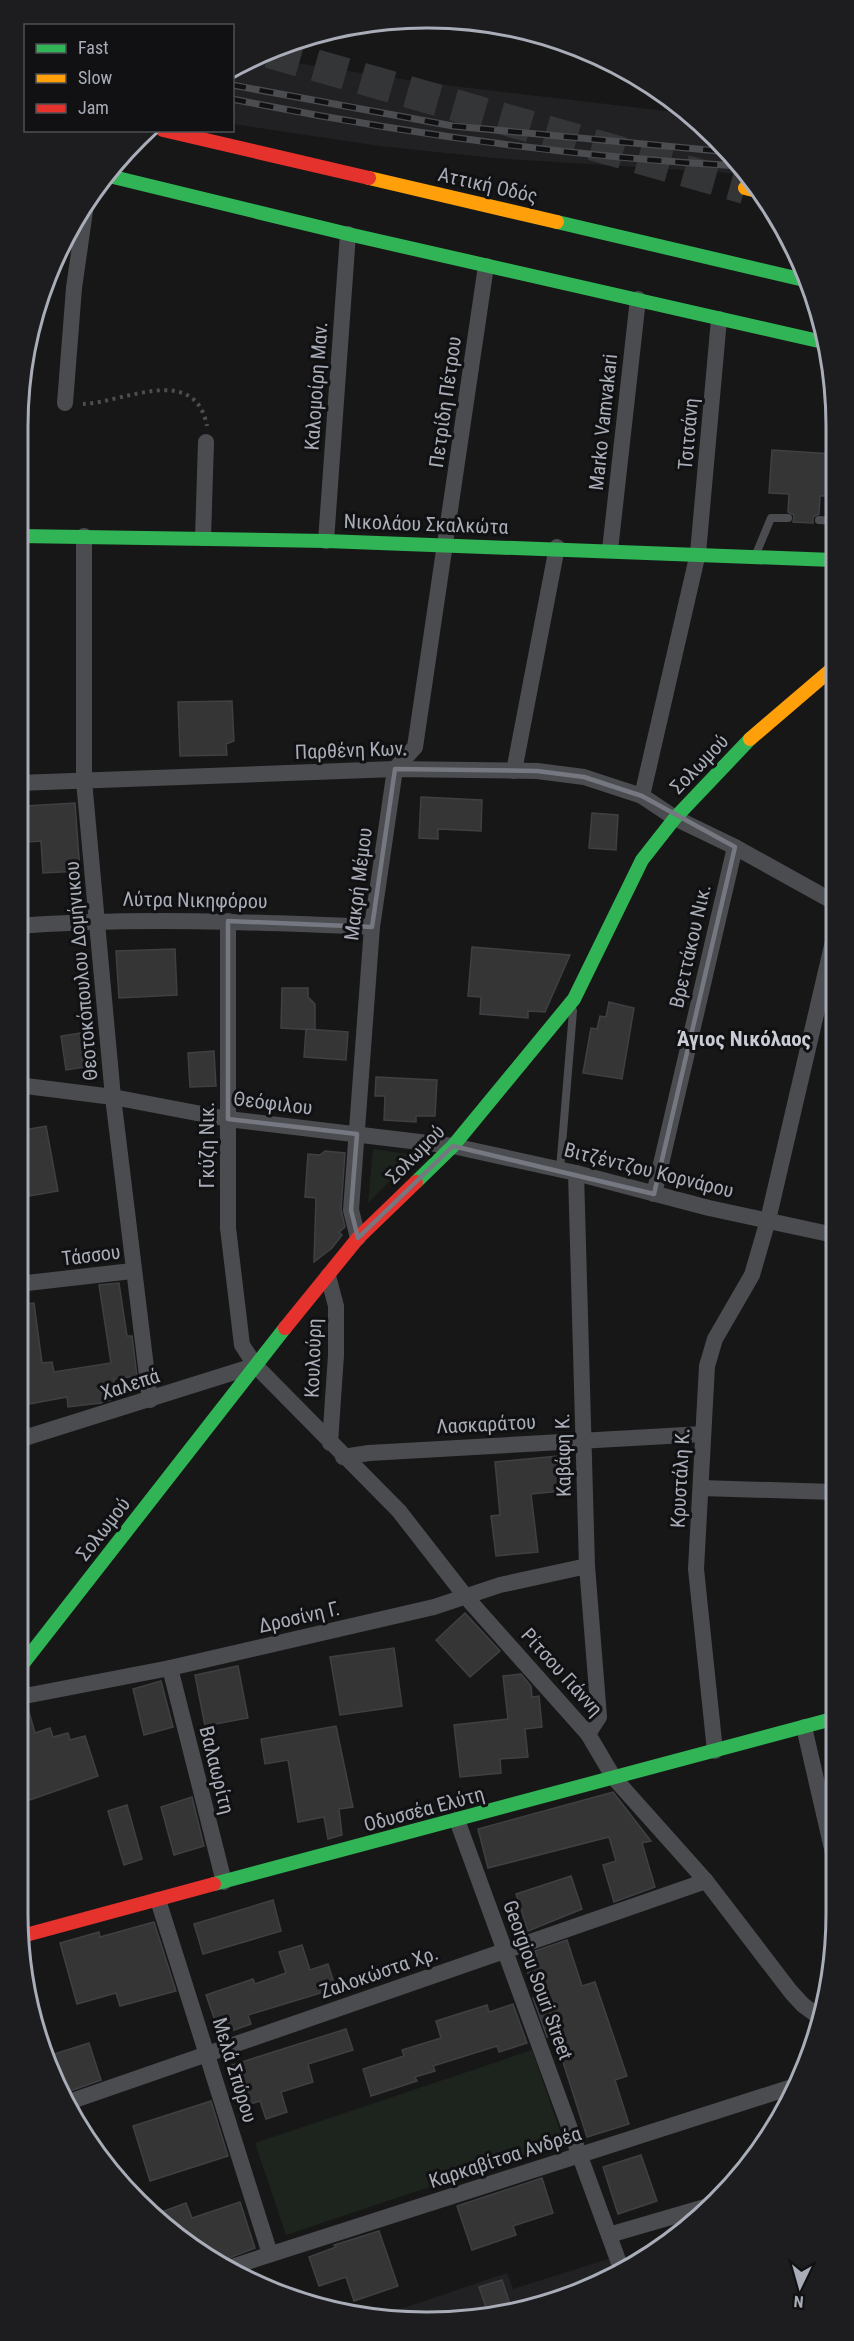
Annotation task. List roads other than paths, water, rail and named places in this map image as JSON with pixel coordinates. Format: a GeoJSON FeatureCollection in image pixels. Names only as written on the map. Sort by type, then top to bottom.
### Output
{"type":"FeatureCollection","features":[{"type":"Feature","properties":{"kind":"main road","name":"Αττική Οδός"},"geometry":{"type":"LineString","coordinates":[[172,132],[796,278]]}},
{"type":"Feature","properties":{"kind":"main road"},"geometry":{"type":"LineString","coordinates":[[116,178],[348,234],[816,340]]}},
{"type":"Feature","properties":{"kind":"main road","name":"Νικολάου Σκαλκώτα"},"geometry":{"type":"LineString","coordinates":[[28,536],[445,544],[826,560]]}},
{"type":"Feature","properties":{"kind":"main road","name":"Σολωμού"},"geometry":{"type":"LineString","coordinates":[[28,1657],[255,1365],[358,1238],[453,1146],[574,999],[642,860],[675,818],[754,735],[826,674]]}},
{"type":"Feature","properties":{"kind":"main road","name":"Οδυσσέα Ελύτη"},"geometry":{"type":"LineString","coordinates":[[29,1934],[826,1721]]}},
{"type":"Feature","properties":{"kind":"street"},"geometry":{"type":"LineString","coordinates":[[65,403],[74,288],[83,227]]}},
{"type":"Feature","properties":{"kind":"street","name":"Καλομοίρη Μαν."},"geometry":{"type":"LineString","coordinates":[[326,541],[348,234]]}},
{"type":"Feature","properties":{"kind":"street","name":"Πετρίδη Πέτρου"},"geometry":{"type":"LineString","coordinates":[[445,544],[486,266]]}},
{"type":"Feature","properties":{"kind":"street","name":"Marko Vamvakari"},"geometry":{"type":"LineString","coordinates":[[610,550],[638,299]]}},
{"type":"Feature","properties":{"kind":"street","name":"Τσιτσάνη"},"geometry":{"type":"LineString","coordinates":[[642,796],[698,553],[719,319]]}},
{"type":"Feature","properties":{"kind":"street"},"geometry":{"type":"LineString","coordinates":[[203,538],[206,442]]}},
{"type":"Feature","properties":{"kind":"street","name":"Θεοτοκόπουλου Δομήνικου"},"geometry":{"type":"LineString","coordinates":[[84,536],[84,781],[113,1097],[132,1271],[150,1400]]}},
{"type":"Feature","properties":{"kind":"street"},"geometry":{"type":"LineString","coordinates":[[395,769],[415,747],[445,544]]}},
{"type":"Feature","properties":{"kind":"street"},"geometry":{"type":"LineString","coordinates":[[514,771],[556,548]]}},
{"type":"Feature","properties":{"kind":"street","name":"Παρθένη Κων."},"geometry":{"type":"LineString","coordinates":[[28,783],[395,769],[514,771],[584,777],[642,796],[675,818],[735,847],[826,898]]}},
{"type":"Feature","properties":{"kind":"street","name":"Μακρή Μέμου"},"geometry":{"type":"LineString","coordinates":[[358,1238],[351,1210],[372,927],[395,769]]}},
{"type":"Feature","properties":{"kind":"street","name":"Βρεττάκου Νικ."},"geometry":{"type":"LineString","coordinates":[[654,1194],[735,847]]}},
{"type":"Feature","properties":{"kind":"street","name":"Λύτρα Νικηφόρου"},"geometry":{"type":"LineString","coordinates":[[28,925],[97,920],[228,921],[372,927]]}},
{"type":"Feature","properties":{"kind":"street","name":"Γκύζη Νικ."},"geometry":{"type":"LineString","coordinates":[[228,921],[228,1228],[242,1345],[255,1365]]}},
{"type":"Feature","properties":{"kind":"street","name":"Κρυστάλη Κ."},"geometry":{"type":"LineString","coordinates":[[715,1751],[696,1569],[707,1366],[715,1339],[752,1275],[768,1220],[826,971]]}},
{"type":"Feature","properties":{"kind":"street","name":"Θεόφιλου"},"geometry":{"type":"LineString","coordinates":[[28,1085],[113,1097],[228,1119],[453,1146]]}},
{"type":"Feature","properties":{"kind":"street","name":"Βιτζέντζου Κορνάρου"},"geometry":{"type":"LineString","coordinates":[[453,1146],[568,1171],[654,1194],[826,1233]]}},
{"type":"Feature","properties":{"kind":"street","name":"Καβάφη Κ."},"geometry":{"type":"LineString","coordinates":[[568,1171],[584,1440],[587,1566],[598,1717],[588,1734]]}},
{"type":"Feature","properties":{"kind":"street","name":"Τάσσου"},"geometry":{"type":"LineString","coordinates":[[28,1283],[132,1271]]}},
{"type":"Feature","properties":{"kind":"street","name":"Κουλούρη"},"geometry":{"type":"LineString","coordinates":[[328,1276],[336,1306],[336,1355],[330,1443]]}},
{"type":"Feature","properties":{"kind":"street","name":"Χαλεπά"},"geometry":{"type":"LineString","coordinates":[[28,1437],[255,1365]]}},
{"type":"Feature","properties":{"kind":"street","name":"Ρίτσου Γιάννη"},"geometry":{"type":"LineString","coordinates":[[255,1365],[343,1457],[399,1511],[466,1597],[588,1734],[614,1778],[706,1881],[791,1992],[813,2012]]}},
{"type":"Feature","properties":{"kind":"street","name":"Λασκαράτου"},"geometry":{"type":"LineString","coordinates":[[343,1457],[369,1453],[703,1434]]}},
{"type":"Feature","properties":{"kind":"street"},"geometry":{"type":"LineString","coordinates":[[701,1488],[826,1492]]}},
{"type":"Feature","properties":{"kind":"street","name":"Δροσίνη Γ."},"geometry":{"type":"LineString","coordinates":[[28,1694],[171,1668],[434,1608],[501,1585],[587,1566]]}},
{"type":"Feature","properties":{"kind":"street","name":"Βαλαωρίτη"},"geometry":{"type":"LineString","coordinates":[[171,1668],[224,1882]]}},
{"type":"Feature","properties":{"kind":"street"},"geometry":{"type":"LineString","coordinates":[[804,1727],[826,1823]]}},
{"type":"Feature","properties":{"kind":"street","name":"Georgiou Souri Street"},"geometry":{"type":"LineString","coordinates":[[457,1820],[619,2263]]}},
{"type":"Feature","properties":{"kind":"street","name":"Ζαλοκώστα Χρ."},"geometry":{"type":"LineString","coordinates":[[75,2100],[706,1881]]}},
{"type":"Feature","properties":{"kind":"street","name":"Μελά Σπύρου"},"geometry":{"type":"LineString","coordinates":[[158,1900],[208,2052],[270,2254]]}},
{"type":"Feature","properties":{"kind":"street","name":"Καρκαβίτσα Ανδρέα"},"geometry":{"type":"LineString","coordinates":[[239,2264],[784,2089]]}},
{"type":"Feature","properties":{"kind":"street"},"geometry":{"type":"LineString","coordinates":[[609,2235],[694,2210]]}},
{"type":"Feature","properties":{"kind":"lane"},"geometry":{"type":"LineString","coordinates":[[755,556],[771,518],[788,518]]}},
{"type":"Feature","properties":{"kind":"lane"},"geometry":{"type":"LineString","coordinates":[[819,520],[826,521]]}},
{"type":"Feature","properties":{"kind":"lane"},"geometry":{"type":"LineString","coordinates":[[568,1171],[574,999]]}},
{"type":"Feature","properties":{"kind":"tunnel"},"geometry":{"type":"LineString","coordinates":[[283,56],[745,188]]}},
{"type":"Feature","properties":{"kind":"railway"},"geometry":{"type":"LineString","coordinates":[[234,85],[453,126],[714,151]]}},
{"type":"Feature","properties":{"kind":"railway"},"geometry":{"type":"LineString","coordinates":[[234,99],[359,123],[485,142],[612,157],[728,165]]}},
{"type":"Feature","properties":{"kind":"district","name":"Άγιος Νικόλαος"},"geometry":{"type":"Point","coordinates":[744,1039]}}]}
